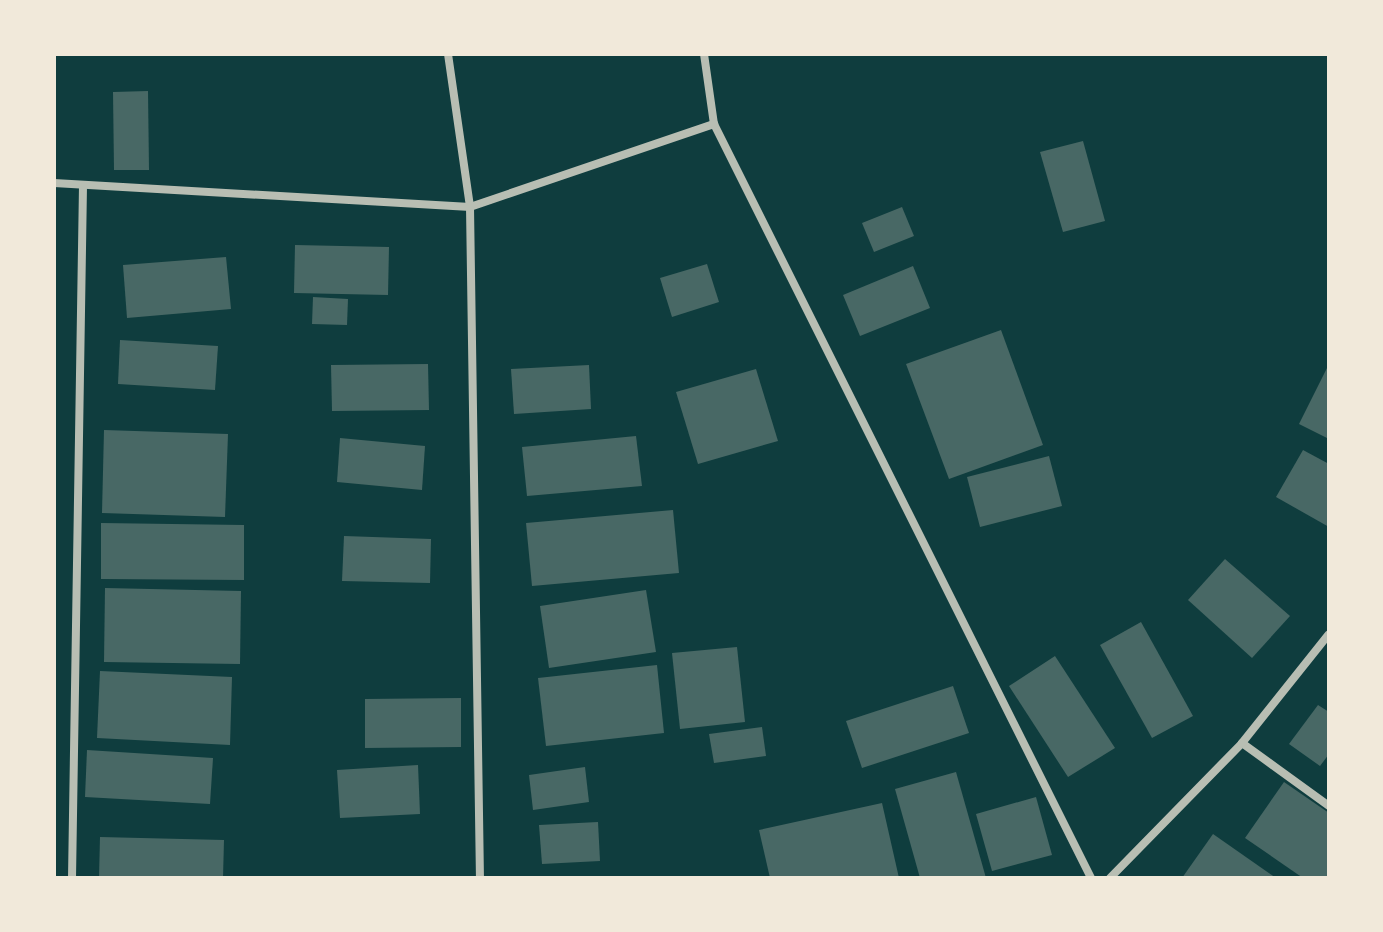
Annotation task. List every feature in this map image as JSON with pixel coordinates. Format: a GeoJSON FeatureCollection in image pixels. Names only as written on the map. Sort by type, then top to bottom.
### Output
{"type":"FeatureCollection","features":[{"type":"Feature","properties":{"kind":"street"},"geometry":{"type":"LineString","coordinates":[[448,54],[470,207],[480,878]]}},
{"type":"Feature","properties":{"kind":"street"},"geometry":{"type":"LineString","coordinates":[[704,54],[714,124],[1091,878]]}},
{"type":"Feature","properties":{"kind":"street"},"geometry":{"type":"LineString","coordinates":[[54,183],[470,207],[714,124]]}},
{"type":"Feature","properties":{"kind":"street"},"geometry":{"type":"LineString","coordinates":[[72,878],[83,185]]}},
{"type":"Feature","properties":{"kind":"street"},"geometry":{"type":"LineString","coordinates":[[1110,878],[1242,743],[1329,634]]}},
{"type":"Feature","properties":{"kind":"street"},"geometry":{"type":"LineString","coordinates":[[1242,743],[1329,806]]}},
{"type":"Feature","properties":{"kind":"building"},"geometry":{"type":"Polygon","coordinates":[[[148,91],[149,170],[114,170],[113,92],[148,91]]]}},
{"type":"Feature","properties":{"kind":"building"},"geometry":{"type":"Polygon","coordinates":[[[1083,141],[1105,221],[1063,232],[1040,152],[1083,141]]]}},
{"type":"Feature","properties":{"kind":"building"},"geometry":{"type":"Polygon","coordinates":[[[902,207],[914,236],[874,252],[862,223],[902,207]]]}},
{"type":"Feature","properties":{"kind":"building"},"geometry":{"type":"Polygon","coordinates":[[[295,245],[389,247],[388,295],[294,293],[295,245]]]}},
{"type":"Feature","properties":{"kind":"building"},"geometry":{"type":"Polygon","coordinates":[[[226,257],[231,309],[127,318],[123,265],[226,257]]]}},
{"type":"Feature","properties":{"kind":"building"},"geometry":{"type":"Polygon","coordinates":[[[707,264],[719,302],[672,317],[660,278],[707,264]]]}},
{"type":"Feature","properties":{"kind":"building"},"geometry":{"type":"Polygon","coordinates":[[[913,266],[930,308],[860,336],[843,295],[913,266]]]}},
{"type":"Feature","properties":{"kind":"building"},"geometry":{"type":"Polygon","coordinates":[[[313,297],[348,299],[347,325],[312,324],[313,297]]]}},
{"type":"Feature","properties":{"kind":"building"},"geometry":{"type":"Polygon","coordinates":[[[1001,330],[1043,445],[949,479],[906,364],[1001,330]]]}},
{"type":"Feature","properties":{"kind":"building"},"geometry":{"type":"Polygon","coordinates":[[[120,340],[218,346],[215,390],[118,384],[120,340]]]}},
{"type":"Feature","properties":{"kind":"building"},"geometry":{"type":"Polygon","coordinates":[[[428,364],[429,410],[332,411],[331,365],[428,364]]]}},
{"type":"Feature","properties":{"kind":"building"},"geometry":{"type":"Polygon","coordinates":[[[1329,364],[1329,439],[1299,424],[1329,364]]]}},
{"type":"Feature","properties":{"kind":"building"},"geometry":{"type":"Polygon","coordinates":[[[589,365],[591,409],[514,414],[511,369],[589,365]]]}},
{"type":"Feature","properties":{"kind":"building"},"geometry":{"type":"Polygon","coordinates":[[[756,369],[778,441],[698,464],[676,392],[756,369]]]}},
{"type":"Feature","properties":{"kind":"building"},"geometry":{"type":"Polygon","coordinates":[[[104,430],[228,434],[225,517],[102,513],[104,430]]]}},
{"type":"Feature","properties":{"kind":"building"},"geometry":{"type":"Polygon","coordinates":[[[636,436],[642,486],[527,496],[522,447],[636,436]]]}},
{"type":"Feature","properties":{"kind":"building"},"geometry":{"type":"Polygon","coordinates":[[[340,438],[425,446],[422,490],[337,482],[340,438]]]}},
{"type":"Feature","properties":{"kind":"building"},"geometry":{"type":"Polygon","coordinates":[[[1303,450],[1329,464],[1329,527],[1276,497],[1303,450]]]}},
{"type":"Feature","properties":{"kind":"building"},"geometry":{"type":"Polygon","coordinates":[[[1049,456],[1062,506],[980,527],[967,477],[1049,456]]]}},
{"type":"Feature","properties":{"kind":"building"},"geometry":{"type":"Polygon","coordinates":[[[673,510],[679,573],[532,586],[526,523],[673,510]]]}},
{"type":"Feature","properties":{"kind":"building"},"geometry":{"type":"Polygon","coordinates":[[[101,523],[244,525],[244,580],[101,579],[101,523]]]}},
{"type":"Feature","properties":{"kind":"building"},"geometry":{"type":"Polygon","coordinates":[[[344,536],[431,539],[430,583],[342,581],[344,536]]]}},
{"type":"Feature","properties":{"kind":"building"},"geometry":{"type":"Polygon","coordinates":[[[1225,559],[1290,616],[1252,658],[1188,600],[1225,559]]]}},
{"type":"Feature","properties":{"kind":"building"},"geometry":{"type":"Polygon","coordinates":[[[105,588],[241,591],[240,664],[104,662],[105,588]]]}},
{"type":"Feature","properties":{"kind":"building"},"geometry":{"type":"Polygon","coordinates":[[[646,590],[656,652],[549,668],[540,606],[646,590]]]}},
{"type":"Feature","properties":{"kind":"building"},"geometry":{"type":"Polygon","coordinates":[[[1141,622],[1193,716],[1152,738],[1100,645],[1141,622]]]}},
{"type":"Feature","properties":{"kind":"building"},"geometry":{"type":"Polygon","coordinates":[[[737,647],[745,722],[680,729],[672,653],[737,647]]]}},
{"type":"Feature","properties":{"kind":"building"},"geometry":{"type":"Polygon","coordinates":[[[1055,656],[1115,748],[1068,777],[1009,686],[1055,656]]]}},
{"type":"Feature","properties":{"kind":"building"},"geometry":{"type":"Polygon","coordinates":[[[657,665],[664,733],[546,746],[538,678],[657,665]]]}},
{"type":"Feature","properties":{"kind":"building"},"geometry":{"type":"Polygon","coordinates":[[[100,671],[232,677],[230,745],[97,738],[100,671]]]}},
{"type":"Feature","properties":{"kind":"building"},"geometry":{"type":"Polygon","coordinates":[[[953,686],[969,733],[862,768],[846,721],[953,686]]]}},
{"type":"Feature","properties":{"kind":"building"},"geometry":{"type":"Polygon","coordinates":[[[461,698],[461,747],[365,748],[365,699],[461,698]]]}},
{"type":"Feature","properties":{"kind":"building"},"geometry":{"type":"Polygon","coordinates":[[[1318,705],[1329,712],[1329,754],[1320,766],[1289,744],[1318,705]]]}},
{"type":"Feature","properties":{"kind":"building"},"geometry":{"type":"Polygon","coordinates":[[[762,727],[766,756],[714,763],[709,734],[762,727]]]}},
{"type":"Feature","properties":{"kind":"building"},"geometry":{"type":"Polygon","coordinates":[[[87,750],[213,758],[210,804],[85,797],[87,750]]]}},
{"type":"Feature","properties":{"kind":"building"},"geometry":{"type":"Polygon","coordinates":[[[418,765],[420,814],[340,818],[337,770],[418,765]]]}},
{"type":"Feature","properties":{"kind":"building"},"geometry":{"type":"Polygon","coordinates":[[[585,767],[589,802],[533,810],[529,775],[585,767]]]}},
{"type":"Feature","properties":{"kind":"building"},"geometry":{"type":"Polygon","coordinates":[[[956,772],[986,878],[920,878],[895,789],[956,772]]]}},
{"type":"Feature","properties":{"kind":"building"},"geometry":{"type":"Polygon","coordinates":[[[1284,782],[1329,813],[1329,878],[1303,878],[1245,838],[1284,782]]]}},
{"type":"Feature","properties":{"kind":"building"},"geometry":{"type":"Polygon","coordinates":[[[1036,797],[1052,855],[992,871],[976,814],[1036,797]]]}},
{"type":"Feature","properties":{"kind":"building"},"geometry":{"type":"Polygon","coordinates":[[[882,803],[899,878],[770,878],[759,830],[882,803]]]}},
{"type":"Feature","properties":{"kind":"building"},"geometry":{"type":"Polygon","coordinates":[[[598,822],[600,861],[542,864],[539,825],[598,822]]]}},
{"type":"Feature","properties":{"kind":"building"},"geometry":{"type":"Polygon","coordinates":[[[1213,834],[1276,878],[1182,878],[1213,834]]]}},
{"type":"Feature","properties":{"kind":"building"},"geometry":{"type":"Polygon","coordinates":[[[100,837],[224,840],[223,878],[99,878],[100,837]]]}}]}
